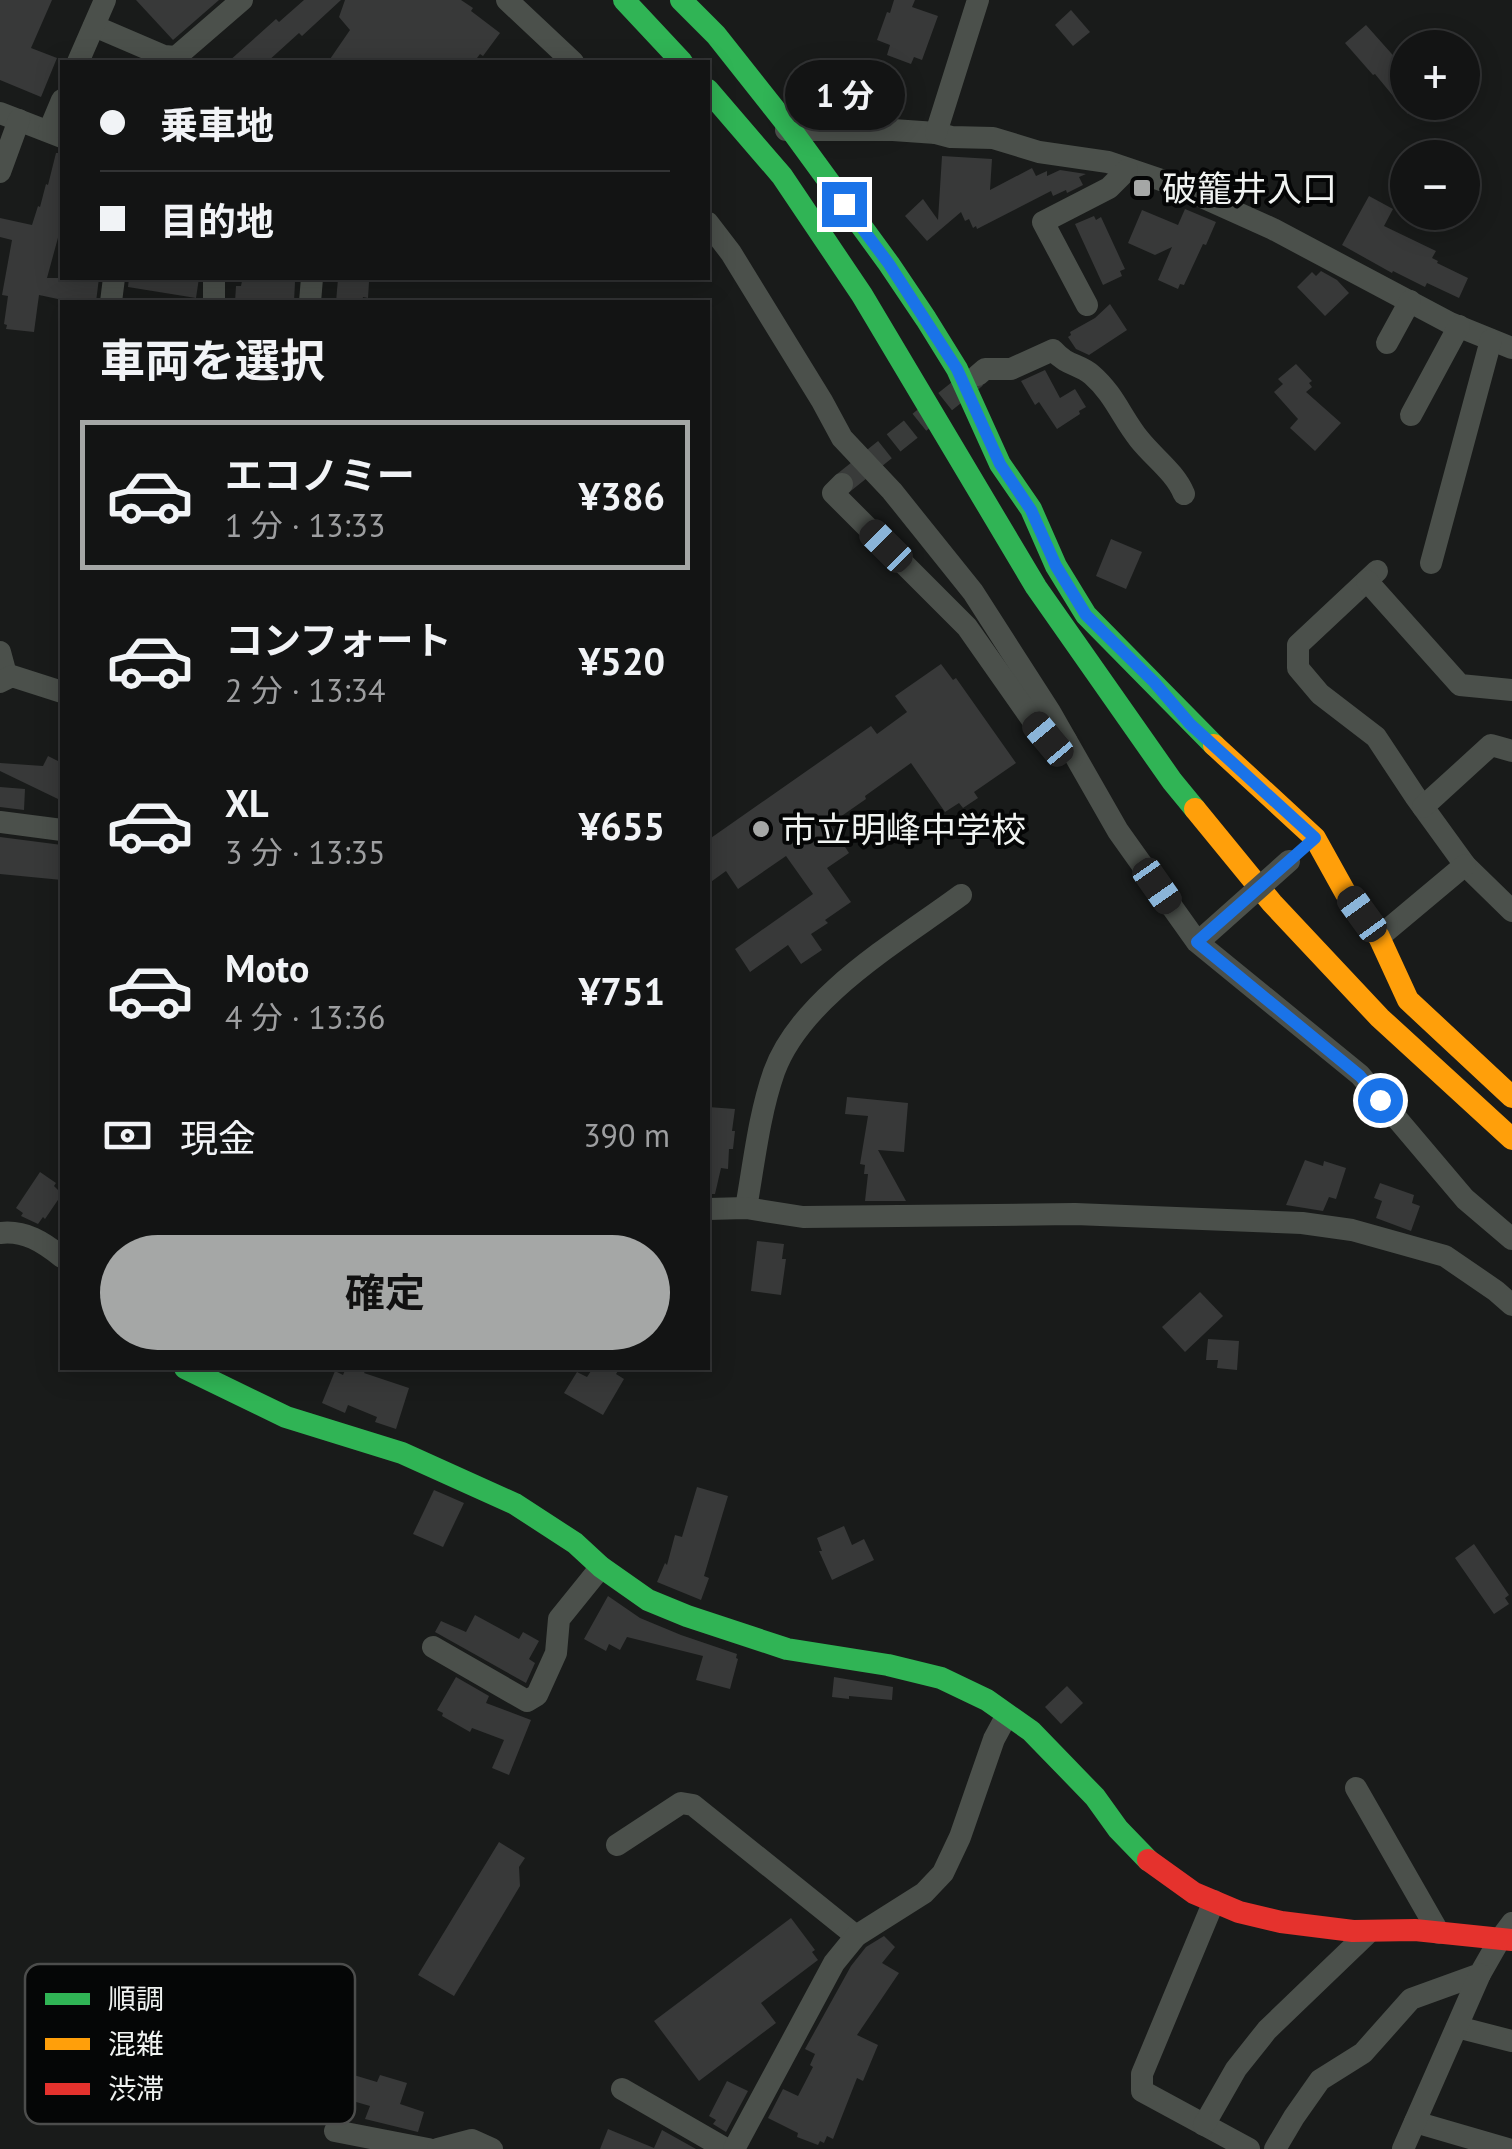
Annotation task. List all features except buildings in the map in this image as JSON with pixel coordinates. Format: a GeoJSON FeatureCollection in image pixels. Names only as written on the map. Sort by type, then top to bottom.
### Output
{"type":"FeatureCollection","features":[{"type":"Feature","properties":{"kind":"main road"},"geometry":{"type":"LineString","coordinates":[[624,0],[680,60]]}},
{"type":"Feature","properties":{"kind":"main road"},"geometry":{"type":"LineString","coordinates":[[682,0],[716,35],[792,131],[889,264],[957,369],[1000,464],[1031,510],[1056,566],[1086,615],[1190,724],[1315,838],[1345,892],[1379,937],[1408,1000],[1512,1097]]}},
{"type":"Feature","properties":{"kind":"main road"},"geometry":{"type":"LineString","coordinates":[[710,92],[782,176],[862,295],[1036,587],[1172,781],[1272,904],[1380,1018],[1512,1139]]}},
{"type":"Feature","properties":{"kind":"main road"},"geometry":{"type":"LineString","coordinates":[[189,1370],[286,1416],[402,1453],[515,1504],[575,1543],[648,1600],[787,1649],[941,1678],[988,1700],[1032,1731],[1143,1857],[1194,1892],[1239,1912],[1353,1931],[1508,1934]]}},
{"type":"Feature","properties":{"kind":"street"},"geometry":{"type":"LineString","coordinates":[[79,60],[105,0]]}},
{"type":"Feature","properties":{"kind":"street"},"geometry":{"type":"LineString","coordinates":[[94,26],[164,56],[176,57],[242,0]]}},
{"type":"Feature","properties":{"kind":"street"},"geometry":{"type":"LineString","coordinates":[[508,0],[571,60]]}},
{"type":"Feature","properties":{"kind":"street"},"geometry":{"type":"LineString","coordinates":[[936,133],[978,0]]}},
{"type":"Feature","properties":{"kind":"street"},"geometry":{"type":"LineString","coordinates":[[0,172],[10,116],[56,134]]}},
{"type":"Feature","properties":{"kind":"street"},"geometry":{"type":"LineString","coordinates":[[710,122],[792,131],[892,130],[993,138],[1039,152],[1108,162],[1173,184],[1274,229],[1501,344],[1431,563]]}},
{"type":"Feature","properties":{"kind":"street"},"geometry":{"type":"LineString","coordinates":[[1087,305],[1043,222],[1109,188],[1127,170]]}},
{"type":"Feature","properties":{"kind":"street"},"geometry":{"type":"LineString","coordinates":[[710,227],[742,270],[842,438],[892,492],[972,592],[1118,830],[1202,938],[1360,1076],[1465,1199],[1512,1240]]}},
{"type":"Feature","properties":{"kind":"street"},"geometry":{"type":"LineString","coordinates":[[1387,342],[1410,301]]}},
{"type":"Feature","properties":{"kind":"street"},"geometry":{"type":"LineString","coordinates":[[1411,416],[1459,326]]}},
{"type":"Feature","properties":{"kind":"street"},"geometry":{"type":"LineString","coordinates":[[978,375],[985,369],[1011,369],[1054,350],[1063,361],[1088,371],[1114,398],[1138,438],[1179,482],[1184,494]]}},
{"type":"Feature","properties":{"kind":"street"},"geometry":{"type":"LineString","coordinates":[[842,484],[833,492],[967,627],[1048,739],[1066,740]]}},
{"type":"Feature","properties":{"kind":"street"},"geometry":{"type":"LineString","coordinates":[[1507,895],[1464,865],[1376,737],[1320,694],[1298,668],[1298,645],[1372,576],[1460,685],[1512,690]]}},
{"type":"Feature","properties":{"kind":"street"},"geometry":{"type":"LineString","coordinates":[[0,652],[4,680],[12,676],[60,691]]}},
{"type":"Feature","properties":{"kind":"street"},"geometry":{"type":"LineString","coordinates":[[1423,807],[1491,745],[1512,751]]}},
{"type":"Feature","properties":{"kind":"street"},"geometry":{"type":"LineString","coordinates":[[0,822],[60,830]]}},
{"type":"Feature","properties":{"kind":"street"},"geometry":{"type":"LineString","coordinates":[[1202,938],[1315,838]]}},
{"type":"Feature","properties":{"kind":"street"},"geometry":{"type":"LineString","coordinates":[[1379,937],[1464,865]]}},
{"type":"Feature","properties":{"kind":"street"},"geometry":{"type":"LineString","coordinates":[[746,1208],[775,1069],[801,1024],[826,995],[962,895]]}},
{"type":"Feature","properties":{"kind":"street"},"geometry":{"type":"LineString","coordinates":[[710,1209],[746,1208],[804,1217],[1076,1214],[1302,1223],[1352,1230],[1445,1256],[1512,1305]]}},
{"type":"Feature","properties":{"kind":"street"},"geometry":{"type":"LineString","coordinates":[[0,1233],[13,1231],[42,1241],[60,1255]]}},
{"type":"Feature","properties":{"kind":"street"},"geometry":{"type":"LineString","coordinates":[[433,1647],[527,1702],[537,1696],[556,1653],[559,1618],[601,1567]]}},
{"type":"Feature","properties":{"kind":"street"},"geometry":{"type":"LineString","coordinates":[[734,2149],[834,1963],[856,1936],[924,1893],[943,1872],[1007,1715]]}},
{"type":"Feature","properties":{"kind":"street"},"geometry":{"type":"LineString","coordinates":[[1356,1788],[1440,1933]]}},
{"type":"Feature","properties":{"kind":"street"},"geometry":{"type":"LineString","coordinates":[[617,1845],[681,1803],[693,1805],[856,1936]]}},
{"type":"Feature","properties":{"kind":"street"},"geometry":{"type":"LineString","coordinates":[[1214,1901],[1142,2074],[1142,2091],[1248,2149]]}},
{"type":"Feature","properties":{"kind":"street"},"geometry":{"type":"LineString","coordinates":[[1204,2125],[1236,2070],[1267,2030],[1370,1931]]}},
{"type":"Feature","properties":{"kind":"street"},"geometry":{"type":"LineString","coordinates":[[1403,2149],[1480,1974],[1508,1934]]}},
{"type":"Feature","properties":{"kind":"street"},"geometry":{"type":"LineString","coordinates":[[1276,2149],[1320,2080],[1363,2054],[1411,1999],[1480,1974]]}},
{"type":"Feature","properties":{"kind":"street"},"geometry":{"type":"LineString","coordinates":[[1457,2027],[1512,2041]]}},
{"type":"Feature","properties":{"kind":"street"},"geometry":{"type":"LineString","coordinates":[[622,2089],[726,2149]]}},
{"type":"Feature","properties":{"kind":"street"},"geometry":{"type":"LineString","coordinates":[[1415,2122],[1508,2149]]}},
{"type":"Feature","properties":{"kind":"street"},"geometry":{"type":"LineString","coordinates":[[335,2131],[428,2149]]}},
{"type":"Feature","properties":{"kind":"street"},"geometry":{"type":"LineString","coordinates":[[438,2149],[472,2140],[492,2149]]}},
{"type":"Feature","properties":{"kind":"tunnel"},"geometry":{"type":"LineString","coordinates":[[842,484],[976,377]]}},
{"type":"Feature","properties":{"kind":"traffic: fast"},"geometry":{"type":"LineString","coordinates":[[624,0],[680,60]]}},
{"type":"Feature","properties":{"kind":"traffic: fast"},"geometry":{"type":"LineString","coordinates":[[681,0],[716,35],[792,131],[926,319],[957,369],[1000,464],[1031,509],[1056,566],[1086,615],[1214,745]]}},
{"type":"Feature","properties":{"kind":"traffic: fast"},"geometry":{"type":"LineString","coordinates":[[710,92],[782,176],[862,295],[1036,587],[1195,809]]}},
{"type":"Feature","properties":{"kind":"traffic: fast"},"geometry":{"type":"LineString","coordinates":[[189,1370],[286,1417],[402,1453],[515,1504],[575,1543],[648,1600],[787,1649],[941,1678],[987,1700],[1031,1731],[1095,1797],[1118,1829],[1148,1860]]}},
{"type":"Feature","properties":{"kind":"traffic: slow"},"geometry":{"type":"LineString","coordinates":[[1214,745],[1315,838],[1345,892],[1379,937],[1408,1000],[1512,1097]]}},
{"type":"Feature","properties":{"kind":"traffic: slow"},"geometry":{"type":"LineString","coordinates":[[1195,809],[1272,903],[1380,1018],[1512,1139]]}},
{"type":"Feature","properties":{"kind":"traffic: jam"},"geometry":{"type":"LineString","coordinates":[[1148,1860],[1194,1893],[1239,1912],[1281,1922],[1353,1931],[1415,1930],[1512,1940]]}},
{"type":"Feature","properties":{"kind":"place","name":"破籠井入口"},"geometry":{"type":"Point","coordinates":[1142,188]}},
{"type":"Feature","properties":{"kind":"place","name":"市立明峰中学校"},"geometry":{"type":"Point","coordinates":[761,829]}},
{"type":"Feature","properties":{"kind":"route"},"geometry":{"type":"LineString","coordinates":[[844,204],[926,318],[957,369],[1000,464],[1031,510],[1056,566],[1086,615],[1190,724],[1315,838],[1197,942],[1360,1076],[1380,1100]]}}]}
